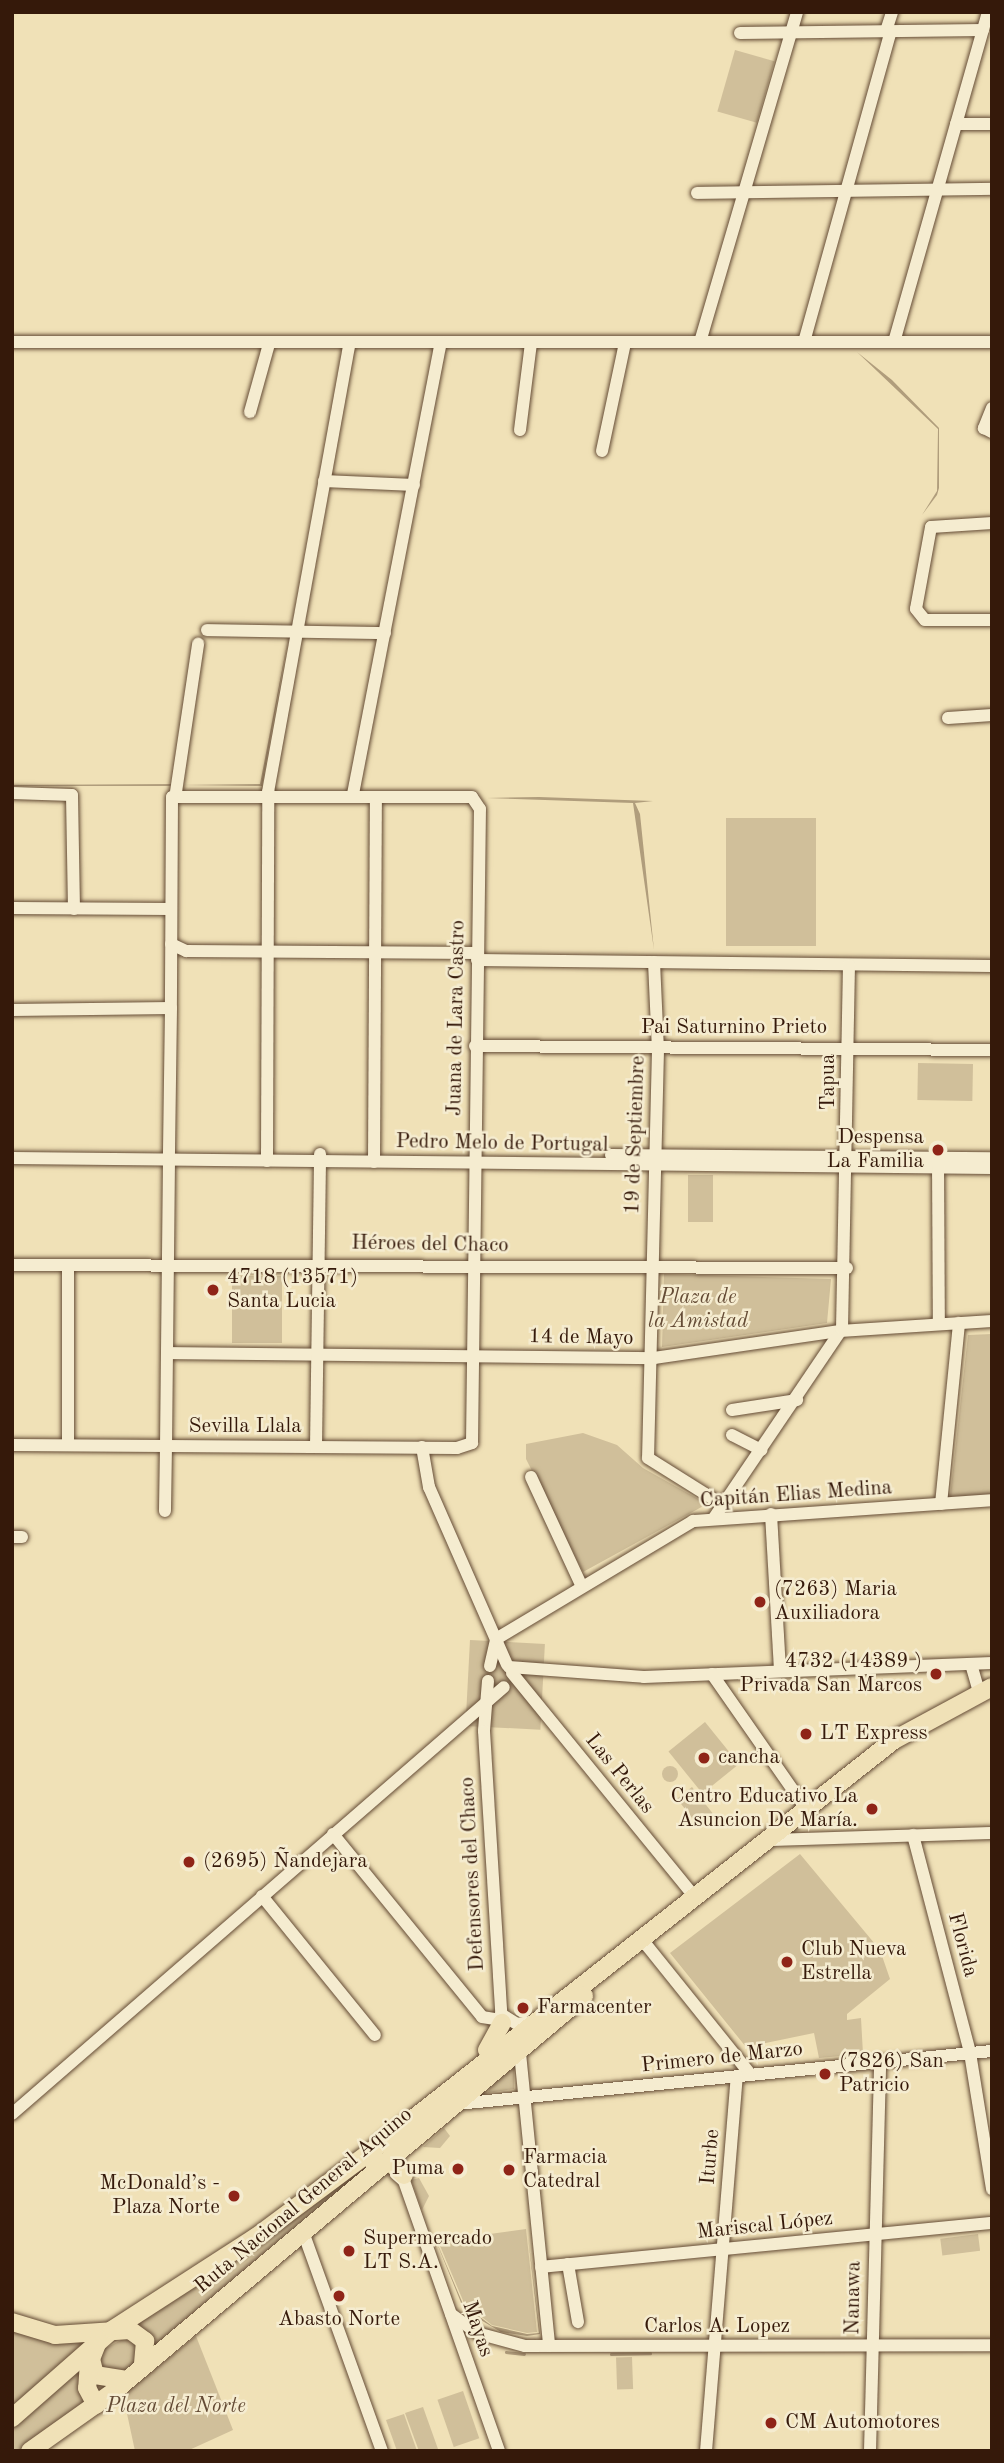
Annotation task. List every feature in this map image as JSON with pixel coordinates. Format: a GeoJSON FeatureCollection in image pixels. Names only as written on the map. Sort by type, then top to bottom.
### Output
{"type":"FeatureCollection","features":[{"type":"Feature","properties":{"kind":"highway","name":"Ruta Nacional General Aquino"},"geometry":{"type":"LineString","coordinates":[[12,2418],[94,2351],[112,2330],[338,2176],[428,2104],[512,2048],[905,1733],[985,1689]]}},
{"type":"Feature","properties":{"kind":"highway","name":"Ruta Nacional General Aquino"},"geometry":{"type":"LineString","coordinates":[[30,2451],[96,2405],[143,2367],[302,2229],[457,2104],[512,2048],[531,2022],[599,1977]]}},
{"type":"Feature","properties":{"kind":"highway"},"geometry":{"type":"LineString","coordinates":[[428,2104],[492,2045],[502,2019]]}},
{"type":"Feature","properties":{"kind":"highway"},"geometry":{"type":"LineString","coordinates":[[404,2178],[407,2156],[432,2124]]}},
{"type":"Feature","properties":{"kind":"highway"},"geometry":{"type":"LineString","coordinates":[[338,2176],[384,2161],[404,2178]]}},
{"type":"Feature","properties":{"kind":"highway"},"geometry":{"type":"LineString","coordinates":[[12,2322],[55,2335],[130,2330],[145,2341],[143,2367]]}},
{"type":"Feature","properties":{"kind":"highway"},"geometry":{"type":"LineString","coordinates":[[94,2351],[99,2379],[127,2380]]}},
{"type":"Feature","properties":{"kind":"highway"},"geometry":{"type":"LineString","coordinates":[[94,2351],[87,2388],[96,2405]]}},
{"type":"Feature","properties":{"kind":"street"},"geometry":{"type":"LineString","coordinates":[[700,342],[797,12]]}},
{"type":"Feature","properties":{"kind":"street"},"geometry":{"type":"LineString","coordinates":[[804,342],[892,12]]}},
{"type":"Feature","properties":{"kind":"street"},"geometry":{"type":"LineString","coordinates":[[894,342],[988,12]]}},
{"type":"Feature","properties":{"kind":"street"},"geometry":{"type":"LineString","coordinates":[[740,33],[983,30]]}},
{"type":"Feature","properties":{"kind":"street"},"geometry":{"type":"LineString","coordinates":[[956,124],[992,124]]}},
{"type":"Feature","properties":{"kind":"street"},"geometry":{"type":"LineString","coordinates":[[697,193],[992,189]]}},
{"type":"Feature","properties":{"kind":"street"},"geometry":{"type":"LineString","coordinates":[[12,342],[992,342]]}},
{"type":"Feature","properties":{"kind":"street"},"geometry":{"type":"LineString","coordinates":[[267,1157],[271,952],[268,792],[295,632],[350,343]]}},
{"type":"Feature","properties":{"kind":"street"},"geometry":{"type":"LineString","coordinates":[[354,794],[441,343]]}},
{"type":"Feature","properties":{"kind":"street"},"geometry":{"type":"LineString","coordinates":[[520,429],[531,343]]}},
{"type":"Feature","properties":{"kind":"street"},"geometry":{"type":"LineString","coordinates":[[602,450],[625,343]]}},
{"type":"Feature","properties":{"kind":"street"},"geometry":{"type":"LineString","coordinates":[[250,412],[269,344]]}},
{"type":"Feature","properties":{"kind":"street"},"geometry":{"type":"LineString","coordinates":[[988,427],[992,408]]}},
{"type":"Feature","properties":{"kind":"street"},"geometry":{"type":"LineString","coordinates":[[324,481],[414,485]]}},
{"type":"Feature","properties":{"kind":"street"},"geometry":{"type":"LineString","coordinates":[[992,523],[931,527],[916,609],[926,620],[992,620]]}},
{"type":"Feature","properties":{"kind":"street"},"geometry":{"type":"LineString","coordinates":[[207,631],[385,633]]}},
{"type":"Feature","properties":{"kind":"street"},"geometry":{"type":"LineString","coordinates":[[165,1511],[171,909],[176,792],[198,644]]}},
{"type":"Feature","properties":{"kind":"street"},"geometry":{"type":"LineString","coordinates":[[948,718],[992,715]]}},
{"type":"Feature","properties":{"kind":"street"},"geometry":{"type":"LineString","coordinates":[[176,792],[354,794],[376,797],[374,1158]]}},
{"type":"Feature","properties":{"kind":"street"},"geometry":{"type":"LineString","coordinates":[[12,793],[72,795],[74,909]]}},
{"type":"Feature","properties":{"kind":"street","name":"Juana de Lara Castro"},"geometry":{"type":"LineString","coordinates":[[376,797],[464,796],[480,809],[475,1046],[476,1264],[473,1439]]}},
{"type":"Feature","properties":{"kind":"street"},"geometry":{"type":"LineString","coordinates":[[12,908],[171,909]]}},
{"type":"Feature","properties":{"kind":"street"},"geometry":{"type":"LineString","coordinates":[[171,944],[186,951],[374,953],[654,962],[992,966]]}},
{"type":"Feature","properties":{"kind":"street","name":"19 de Septiembre"},"geometry":{"type":"LineString","coordinates":[[654,962],[658,1047],[648,1458],[723,1505]]}},
{"type":"Feature","properties":{"kind":"street","name":"Tapua"},"geometry":{"type":"LineString","coordinates":[[840,1331],[847,1268],[849,965]]}},
{"type":"Feature","properties":{"kind":"street"},"geometry":{"type":"LineString","coordinates":[[12,1010],[171,1007]]}},
{"type":"Feature","properties":{"kind":"street","name":"Pai Saturnino Prieto"},"geometry":{"type":"LineString","coordinates":[[475,1046],[992,1050]]}},
{"type":"Feature","properties":{"kind":"street","name":"Pedro Melo de Portugal"},"geometry":{"type":"LineString","coordinates":[[12,1151],[169,1156],[848,1162],[938,1162],[992,1158]]}},
{"type":"Feature","properties":{"kind":"street","name":"Pedro Melo de Portugal"},"geometry":{"type":"LineString","coordinates":[[12,1158],[169,1156]]}},
{"type":"Feature","properties":{"kind":"street"},"geometry":{"type":"LineString","coordinates":[[316,1447],[320,1157]]}},
{"type":"Feature","properties":{"kind":"street"},"geometry":{"type":"LineString","coordinates":[[938,1162],[939,1324]]}},
{"type":"Feature","properties":{"kind":"street","name":"Pedro Melo de Portugal"},"geometry":{"type":"LineString","coordinates":[[938,1162],[992,1168]]}},
{"type":"Feature","properties":{"kind":"street","name":"Héroes del Chaco"},"geometry":{"type":"LineString","coordinates":[[12,1265],[319,1263],[847,1268]]}},
{"type":"Feature","properties":{"kind":"street"},"geometry":{"type":"LineString","coordinates":[[68,1265],[68,1445]]}},
{"type":"Feature","properties":{"kind":"street","name":"14 de Mayo"},"geometry":{"type":"LineString","coordinates":[[167,1353],[650,1358],[840,1331],[992,1321]]}},
{"type":"Feature","properties":{"kind":"street"},"geometry":{"type":"LineString","coordinates":[[941,1504],[959,1323]]}},
{"type":"Feature","properties":{"kind":"street"},"geometry":{"type":"LineString","coordinates":[[714,1518],[797,1400],[840,1331]]}},
{"type":"Feature","properties":{"kind":"street"},"geometry":{"type":"LineString","coordinates":[[732,1410],[797,1400]]}},
{"type":"Feature","properties":{"kind":"street"},"geometry":{"type":"LineString","coordinates":[[733,1435],[761,1450]]}},
{"type":"Feature","properties":{"kind":"street","name":"Sevilla Llala"},"geometry":{"type":"LineString","coordinates":[[12,1445],[465,1447],[473,1439]]}},
{"type":"Feature","properties":{"kind":"street","name":"Las Perlas"},"geometry":{"type":"LineString","coordinates":[[422,1447],[429,1487],[509,1668],[696,1899]]}},
{"type":"Feature","properties":{"kind":"street"},"geometry":{"type":"LineString","coordinates":[[531,1478],[582,1587]]}},
{"type":"Feature","properties":{"kind":"street","name":"Capitán Elias Medina"},"geometry":{"type":"LineString","coordinates":[[496,1639],[684,1525],[714,1518],[992,1500]]}},
{"type":"Feature","properties":{"kind":"street"},"geometry":{"type":"LineString","coordinates":[[771,1514],[780,1671]]}},
{"type":"Feature","properties":{"kind":"street"},"geometry":{"type":"LineString","coordinates":[[496,1639],[490,1666],[619,1676],[992,1663]]}},
{"type":"Feature","properties":{"kind":"street"},"geometry":{"type":"LineString","coordinates":[[971,1664],[985,1689]]}},
{"type":"Feature","properties":{"kind":"street","name":"Defensores del Chaco"},"geometry":{"type":"LineString","coordinates":[[490,1666],[485,1702],[502,2019],[524,2097],[549,2346]]}},
{"type":"Feature","properties":{"kind":"street"},"geometry":{"type":"LineString","coordinates":[[12,2114],[504,1686],[509,1668]]}},
{"type":"Feature","properties":{"kind":"street"},"geometry":{"type":"LineString","coordinates":[[712,1674],[807,1810]]}},
{"type":"Feature","properties":{"kind":"street"},"geometry":{"type":"LineString","coordinates":[[488,1681],[504,1686]]}},
{"type":"Feature","properties":{"kind":"street"},"geometry":{"type":"LineString","coordinates":[[770,1840],[992,1833]]}},
{"type":"Feature","properties":{"kind":"street"},"geometry":{"type":"LineString","coordinates":[[333,1834],[482,2017],[531,2022]]}},
{"type":"Feature","properties":{"kind":"street","name":"Florida"},"geometry":{"type":"LineString","coordinates":[[913,1835],[970,2053],[992,2189]]}},
{"type":"Feature","properties":{"kind":"street"},"geometry":{"type":"LineString","coordinates":[[262,1896],[375,2035]]}},
{"type":"Feature","properties":{"kind":"street"},"geometry":{"type":"LineString","coordinates":[[644,1942],[743,2075]]}},
{"type":"Feature","properties":{"kind":"street"},"geometry":{"type":"LineString","coordinates":[[432,2124],[492,2070],[512,2048]]}},
{"type":"Feature","properties":{"kind":"street","name":"Primero de Marzo"},"geometry":{"type":"LineString","coordinates":[[457,2104],[992,2051]]}},
{"type":"Feature","properties":{"kind":"street","name":"Nanawa"},"geometry":{"type":"LineString","coordinates":[[870,2451],[880,2062]]}},
{"type":"Feature","properties":{"kind":"street","name":"Iturbe"},"geometry":{"type":"LineString","coordinates":[[706,2451],[722,2249],[743,2075]]}},
{"type":"Feature","properties":{"kind":"street"},"geometry":{"type":"LineString","coordinates":[[357,2183],[389,2172],[404,2178]]}},
{"type":"Feature","properties":{"kind":"street","name":"Mayas"},"geometry":{"type":"LineString","coordinates":[[404,2178],[499,2451]]}},
{"type":"Feature","properties":{"kind":"street","name":"Mariscal López"},"geometry":{"type":"LineString","coordinates":[[541,2267],[992,2223]]}},
{"type":"Feature","properties":{"kind":"street"},"geometry":{"type":"LineString","coordinates":[[302,2229],[382,2451]]}},
{"type":"Feature","properties":{"kind":"street"},"geometry":{"type":"LineString","coordinates":[[568,2264],[578,2322]]}},
{"type":"Feature","properties":{"kind":"street","name":"Carlos A. Lopez"},"geometry":{"type":"LineString","coordinates":[[451,2314],[499,2343],[549,2346],[992,2345]]}},
{"type":"Feature","properties":{"kind":"green space"},"geometry":{"type":"Polygon","coordinates":[[[735,50],[774,61],[757,123],[717,112],[735,50]]]}},
{"type":"Feature","properties":{"kind":"green space"},"geometry":{"type":"Polygon","coordinates":[[[726,818],[816,818],[816,946],[726,946],[726,818]]]}},
{"type":"Feature","properties":{"kind":"green space"},"geometry":{"type":"Polygon","coordinates":[[[918,1063],[973,1064],[972,1101],[917,1100],[918,1063]]]}},
{"type":"Feature","properties":{"kind":"green space"},"geometry":{"type":"Polygon","coordinates":[[[688,1175],[713,1175],[713,1222],[688,1222],[688,1175]]]}},
{"type":"Feature","properties":{"kind":"green space","name":"Plaza de la Amistad"},"geometry":{"type":"Polygon","coordinates":[[[664,1274],[831,1279],[827,1323],[662,1347],[664,1274]]]}},
{"type":"Feature","properties":{"kind":"green space"},"geometry":{"type":"Polygon","coordinates":[[[232,1276],[282,1276],[282,1343],[232,1343],[232,1276]]]}},
{"type":"Feature","properties":{"kind":"green space"},"geometry":{"type":"Polygon","coordinates":[[[992,1334],[992,1494],[950,1497],[968,1335],[992,1334]]]}},
{"type":"Feature","properties":{"kind":"green space"},"geometry":{"type":"Polygon","coordinates":[[[583,1433],[617,1445],[643,1468],[707,1504],[583,1572],[526,1459],[526,1444],[583,1433]]]}},
{"type":"Feature","properties":{"kind":"green space"},"geometry":{"type":"Polygon","coordinates":[[[470,1640],[545,1644],[540,1730],[465,1726],[470,1640]]]}},
{"type":"Feature","properties":{"kind":"green space","name":"cancha"},"geometry":{"type":"Polygon","coordinates":[[[705,1722],[739,1764],[702,1794],[668,1752],[705,1722]]]}},
{"type":"Feature","properties":{"kind":"green space"},"geometry":{"type":"Polygon","coordinates":[[[667,1766],[673,1766],[678,1774],[676,1780],[667,1782],[662,1777],[662,1771],[667,1766]]]}},
{"type":"Feature","properties":{"kind":"green space"},"geometry":{"type":"Polygon","coordinates":[[[692,1787],[714,1815],[699,1827],[677,1799],[692,1787]]]}},
{"type":"Feature","properties":{"kind":"green space"},"geometry":{"type":"Polygon","coordinates":[[[800,1854],[880,1950],[890,1979],[847,2014],[847,2020],[861,2018],[863,2054],[819,2058],[814,2033],[746,2047],[670,1953],[800,1854]]]}},
{"type":"Feature","properties":{"kind":"green space"},"geometry":{"type":"Polygon","coordinates":[[[514,2068],[514,2089],[488,2093],[493,2080],[514,2068]]]}},
{"type":"Feature","properties":{"kind":"green space"},"geometry":{"type":"Polygon","coordinates":[[[444,2128],[450,2136],[440,2148],[423,2147],[444,2128]]]}},
{"type":"Feature","properties":{"kind":"green space"},"geometry":{"type":"Polygon","coordinates":[[[366,2168],[154,2349],[133,2323],[362,2169],[366,2168]]]}},
{"type":"Feature","properties":{"kind":"green space"},"geometry":{"type":"Polygon","coordinates":[[[419,2178],[429,2196],[422,2210],[411,2180],[419,2178]]]}},
{"type":"Feature","properties":{"kind":"green space"},"geometry":{"type":"Polygon","coordinates":[[[526,2229],[537,2332],[527,2333],[492,2325],[464,2303],[438,2241],[526,2229]]]}},
{"type":"Feature","properties":{"kind":"green space"},"geometry":{"type":"Polygon","coordinates":[[[978,2234],[980,2251],[942,2256],[940,2239],[978,2234]]]}},
{"type":"Feature","properties":{"kind":"green space"},"geometry":{"type":"Polygon","coordinates":[[[12,2327],[87,2340],[12,2409],[12,2327]]]}},
{"type":"Feature","properties":{"kind":"green space","name":"Plaza del Norte"},"geometry":{"type":"Polygon","coordinates":[[[196,2336],[233,2430],[187,2451],[135,2451],[123,2395],[196,2336]]]}},
{"type":"Feature","properties":{"kind":"green space"},"geometry":{"type":"Polygon","coordinates":[[[127,2337],[137,2343],[135,2362],[118,2375],[97,2365],[102,2350],[127,2337]]]}},
{"type":"Feature","properties":{"kind":"green space"},"geometry":{"type":"Polygon","coordinates":[[[632,2357],[633,2389],[617,2390],[616,2358],[632,2357]]]}},
{"type":"Feature","properties":{"kind":"green space"},"geometry":{"type":"Polygon","coordinates":[[[78,2371],[85,2405],[24,2451],[12,2451],[12,2425],[78,2371]]]}},
{"type":"Feature","properties":{"kind":"green space"},"geometry":{"type":"Polygon","coordinates":[[[463,2391],[479,2438],[454,2447],[437,2400],[463,2391]]]}},
{"type":"Feature","properties":{"kind":"green space"},"geometry":{"type":"Polygon","coordinates":[[[423,2407],[438,2449],[434,2451],[419,2451],[405,2413],[423,2407]]]}},
{"type":"Feature","properties":{"kind":"green space"},"geometry":{"type":"Polygon","coordinates":[[[404,2414],[417,2451],[397,2451],[386,2420],[404,2414]]]}},
{"type":"Feature","properties":{"kind":"shaded area"},"geometry":{"type":"Polygon","coordinates":[[[857,352],[892,380],[939,428],[939,488],[922,515],[937,491],[938,429],[857,352]]]}},
{"type":"Feature","properties":{"kind":"shaded area"},"geometry":{"type":"Polygon","coordinates":[[[288,639],[262,786],[182,785],[260,784],[288,639]]]}},
{"type":"Feature","properties":{"kind":"shaded area"},"geometry":{"type":"Polygon","coordinates":[[[12,785],[171,786],[12,786],[12,785]]]}},
{"type":"Feature","properties":{"kind":"shaded area"},"geometry":{"type":"Polygon","coordinates":[[[487,798],[653,801],[635,803],[640,814],[654,950],[633,803],[487,798]]]}},
{"type":"Feature","properties":{"kind":"shaded area"},"geometry":{"type":"Polygon","coordinates":[[[434,2236],[463,2304],[492,2326],[527,2334],[539,2333],[528,2236],[540,2334],[527,2336],[501,2332],[479,2319],[462,2305],[434,2236]]]}},
{"type":"Feature","properties":{"kind":"waterway"},"geometry":{"type":"LineString","coordinates":[[470,2311],[471,2321]]}},
{"type":"Feature","properties":{"kind":"waterway"},"geometry":{"type":"LineString","coordinates":[[506,2352],[524,2354]]}},
{"type":"Feature","properties":{"kind":"waterway"},"geometry":{"type":"LineString","coordinates":[[611,2354],[650,2353]]}},
{"type":"Feature","properties":{"kind":"place","name":"Despensa La Familia"},"geometry":{"type":"Point","coordinates":[938,1150]}},
{"type":"Feature","properties":{"kind":"place","name":"4718 (13571) Santa Lucia"},"geometry":{"type":"Point","coordinates":[213,1290]}},
{"type":"Feature","properties":{"kind":"place","name":"(7263) Maria Auxiliadora"},"geometry":{"type":"Point","coordinates":[760,1602]}},
{"type":"Feature","properties":{"kind":"place","name":"4732 (14389 ) Privada San Marcos"},"geometry":{"type":"Point","coordinates":[936,1674]}},
{"type":"Feature","properties":{"kind":"place","name":"LT Express"},"geometry":{"type":"Point","coordinates":[806,1734]}},
{"type":"Feature","properties":{"kind":"place","name":"cancha"},"geometry":{"type":"Point","coordinates":[704,1758]}},
{"type":"Feature","properties":{"kind":"place","name":"Centro Educativo La Asuncion De María."},"geometry":{"type":"Point","coordinates":[872,1809]}},
{"type":"Feature","properties":{"kind":"place","name":"(2695) Ñandejara"},"geometry":{"type":"Point","coordinates":[189,1862]}},
{"type":"Feature","properties":{"kind":"place","name":"Club Nueva Estrella"},"geometry":{"type":"Point","coordinates":[787,1962]}},
{"type":"Feature","properties":{"kind":"place","name":"Farmacenter"},"geometry":{"type":"Point","coordinates":[523,2008]}},
{"type":"Feature","properties":{"kind":"place","name":"(7826) San Patricio"},"geometry":{"type":"Point","coordinates":[825,2074]}},
{"type":"Feature","properties":{"kind":"place","name":"Puma"},"geometry":{"type":"Point","coordinates":[458,2169]}},
{"type":"Feature","properties":{"kind":"place","name":"Farmacia Catedral"},"geometry":{"type":"Point","coordinates":[509,2170]}},
{"type":"Feature","properties":{"kind":"place","name":"McDonald’s - Plaza Norte"},"geometry":{"type":"Point","coordinates":[234,2196]}},
{"type":"Feature","properties":{"kind":"place","name":"Supermercado LT S.A."},"geometry":{"type":"Point","coordinates":[349,2251]}},
{"type":"Feature","properties":{"kind":"place","name":"Abasto Norte"},"geometry":{"type":"Point","coordinates":[339,2296]}},
{"type":"Feature","properties":{"kind":"place","name":"CM Automotores"},"geometry":{"type":"Point","coordinates":[771,2423]}}]}
